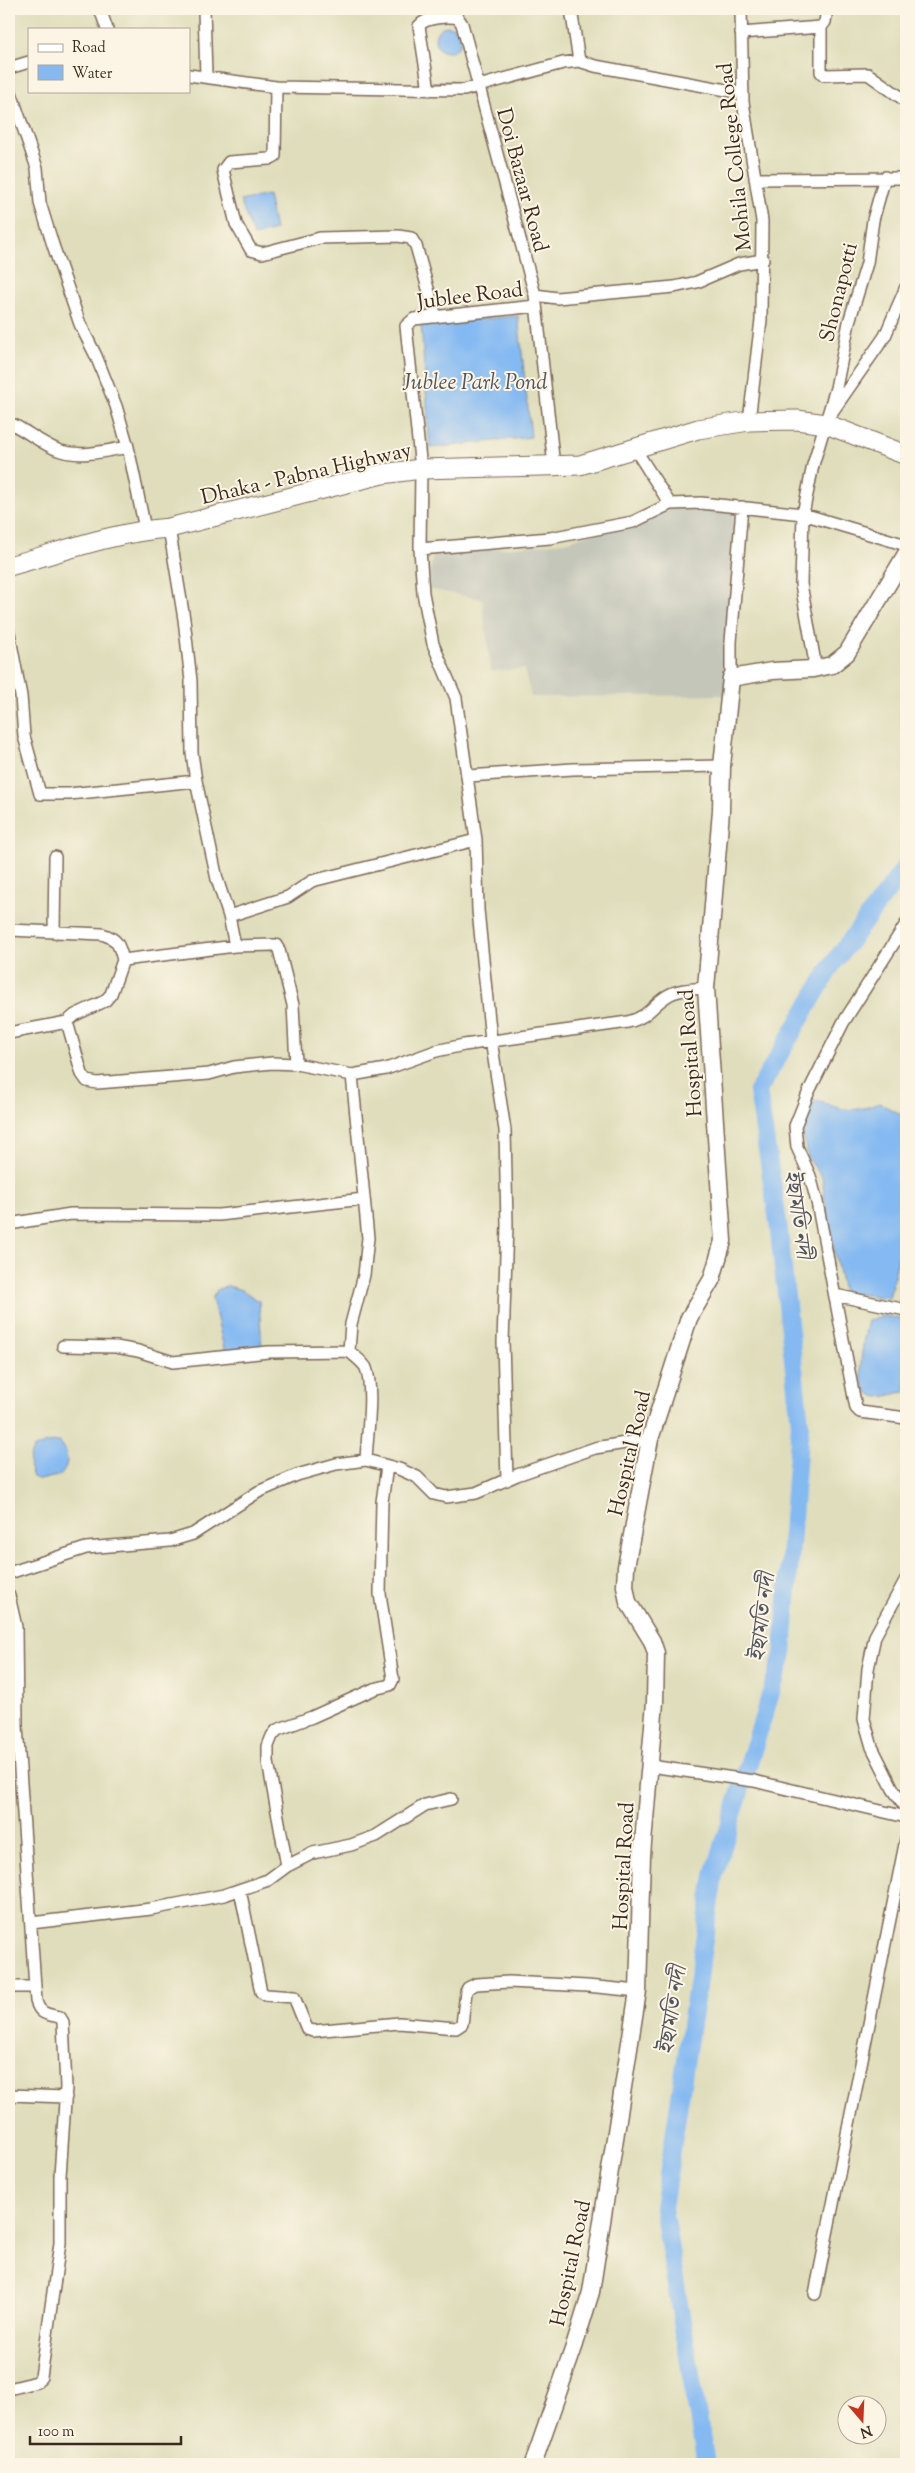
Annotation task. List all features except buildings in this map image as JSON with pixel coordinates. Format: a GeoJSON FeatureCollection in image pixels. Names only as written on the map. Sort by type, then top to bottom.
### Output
{"type":"FeatureCollection","features":[{"type":"Feature","properties":{"kind":"main road","name":"Dhaka - Pabna Highway"},"geometry":{"type":"LineString","coordinates":[[9,566],[145,529],[169,528],[382,474],[421,469],[580,466],[698,429],[750,421],[827,421],[906,455]]}},
{"type":"Feature","properties":{"kind":"main road"},"geometry":{"type":"LineString","coordinates":[[731,678],[772,671],[813,669],[832,665],[847,653],[906,554]]}},
{"type":"Feature","properties":{"kind":"main road","name":"Hospital Road"},"geometry":{"type":"LineString","coordinates":[[533,2464],[575,2344],[590,2292],[638,1991],[642,1855],[650,1766],[656,1653],[652,1641],[628,1602],[625,1586],[650,1439],[689,1318],[712,1279],[723,1241],[706,988],[721,811],[722,766],[731,678]]}},
{"type":"Feature","properties":{"kind":"street"},"geometry":{"type":"LineString","coordinates":[[100,9],[107,28]]}},
{"type":"Feature","properties":{"kind":"street"},"geometry":{"type":"LineString","coordinates":[[204,9],[206,76]]}},
{"type":"Feature","properties":{"kind":"street"},"geometry":{"type":"LineString","coordinates":[[571,9],[579,61]]}},
{"type":"Feature","properties":{"kind":"street","name":"Mohila College Road"},"geometry":{"type":"LineString","coordinates":[[740,9],[744,93],[762,221],[763,260],[761,320],[750,421]]}},
{"type":"Feature","properties":{"kind":"street"},"geometry":{"type":"LineString","coordinates":[[741,33],[820,27],[825,22],[827,9]]}},
{"type":"Feature","properties":{"kind":"street","name":"Doi Bazaar Road"},"geometry":{"type":"LineString","coordinates":[[429,90],[419,26],[422,22],[428,20],[458,18],[462,24],[531,283]]}},
{"type":"Feature","properties":{"kind":"street"},"geometry":{"type":"LineString","coordinates":[[820,27],[821,72],[824,75],[868,74],[906,101]]}},
{"type":"Feature","properties":{"kind":"street"},"geometry":{"type":"LineString","coordinates":[[190,75],[276,87],[464,90],[563,63],[579,61],[595,66],[744,93]]}},
{"type":"Feature","properties":{"kind":"street"},"geometry":{"type":"LineString","coordinates":[[9,68],[28,62]]}},
{"type":"Feature","properties":{"kind":"street"},"geometry":{"type":"LineString","coordinates":[[9,87],[37,168],[40,203],[80,324],[96,356],[128,448],[145,529]]}},
{"type":"Feature","properties":{"kind":"street"},"geometry":{"type":"LineString","coordinates":[[276,87],[275,156],[269,159],[229,162],[223,170],[236,224],[251,250],[262,253],[320,238],[398,236],[411,238],[416,246],[436,317]]}},
{"type":"Feature","properties":{"kind":"street"},"geometry":{"type":"LineString","coordinates":[[755,179],[885,176],[906,178]]}},
{"type":"Feature","properties":{"kind":"street","name":"Shonapotti"},"geometry":{"type":"LineString","coordinates":[[827,421],[849,322],[867,262],[873,220],[885,176]]}},
{"type":"Feature","properties":{"kind":"street","name":"Jublee Road"},"geometry":{"type":"LineString","coordinates":[[421,469],[406,326],[414,319],[557,298],[674,287],[697,282],[739,264],[763,260]]}},
{"type":"Feature","properties":{"kind":"street","name":"Jublee Road"},"geometry":{"type":"LineString","coordinates":[[531,283],[535,301],[554,466]]}},
{"type":"Feature","properties":{"kind":"street"},"geometry":{"type":"LineString","coordinates":[[813,669],[814,657],[801,584],[804,514],[813,465],[827,421],[886,336],[906,287]]}},
{"type":"Feature","properties":{"kind":"street"},"geometry":{"type":"LineString","coordinates":[[9,426],[14,425],[49,446],[68,453],[87,453],[128,448]]}},
{"type":"Feature","properties":{"kind":"street"},"geometry":{"type":"LineString","coordinates":[[634,449],[670,504]]}},
{"type":"Feature","properties":{"kind":"street"},"geometry":{"type":"LineString","coordinates":[[421,469],[420,549],[423,593],[433,644],[456,698],[476,840],[478,910],[491,1040],[506,1130],[507,1226],[503,1342],[507,1480]]}},
{"type":"Feature","properties":{"kind":"street"},"geometry":{"type":"LineString","coordinates":[[420,549],[578,534],[633,522],[670,504],[701,503],[804,514],[906,544]]}},
{"type":"Feature","properties":{"kind":"street"},"geometry":{"type":"LineString","coordinates":[[731,678],[731,642],[742,507]]}},
{"type":"Feature","properties":{"kind":"street"},"geometry":{"type":"LineString","coordinates":[[169,528],[184,619],[191,681],[192,753],[196,781],[217,879],[229,916],[235,946]]}},
{"type":"Feature","properties":{"kind":"street"},"geometry":{"type":"LineString","coordinates":[[9,633],[21,696],[24,736],[40,794],[78,793],[196,781]]}},
{"type":"Feature","properties":{"kind":"street"},"geometry":{"type":"LineString","coordinates":[[468,776],[573,770],[722,766]]}},
{"type":"Feature","properties":{"kind":"street"},"geometry":{"type":"LineString","coordinates":[[229,916],[288,896],[312,882],[476,840]]}},
{"type":"Feature","properties":{"kind":"street"},"geometry":{"type":"LineString","coordinates":[[54,933],[55,857]]}},
{"type":"Feature","properties":{"kind":"street"},"geometry":{"type":"LineString","coordinates":[[906,924],[843,1023],[809,1091],[795,1126],[796,1147],[810,1176],[817,1202],[856,1408],[860,1412],[906,1418]]}},
{"type":"Feature","properties":{"kind":"street"},"geometry":{"type":"LineString","coordinates":[[9,930],[102,934],[114,938],[119,943],[123,960],[111,994],[105,1001],[75,1015],[67,1022],[9,1033]]}},
{"type":"Feature","properties":{"kind":"street"},"geometry":{"type":"LineString","coordinates":[[123,960],[235,946],[276,945],[293,1004],[296,1064]]}},
{"type":"Feature","properties":{"kind":"street"},"geometry":{"type":"LineString","coordinates":[[67,1022],[82,1074],[87,1081],[96,1083],[209,1074],[234,1067],[272,1063],[296,1064],[352,1075],[386,1069],[436,1051],[491,1040],[628,1022],[647,1015],[662,1000],[676,992],[706,988]]}},
{"type":"Feature","properties":{"kind":"street"},"geometry":{"type":"LineString","coordinates":[[349,1351],[351,1324],[364,1275],[368,1238],[352,1075]]}},
{"type":"Feature","properties":{"kind":"street"},"geometry":{"type":"LineString","coordinates":[[9,1224],[71,1214],[219,1215],[364,1199]]}},
{"type":"Feature","properties":{"kind":"street"},"geometry":{"type":"LineString","coordinates":[[835,1295],[906,1310]]}},
{"type":"Feature","properties":{"kind":"street"},"geometry":{"type":"LineString","coordinates":[[63,1346],[116,1347],[138,1351],[173,1362],[268,1352],[349,1351],[364,1365],[366,1371],[369,1399],[366,1460]]}},
{"type":"Feature","properties":{"kind":"street"},"geometry":{"type":"LineString","coordinates":[[9,1573],[86,1548],[170,1541],[193,1534],[258,1492],[297,1475],[336,1464],[366,1460],[387,1466],[417,1477],[434,1494],[446,1496],[476,1493],[595,1448],[650,1439]]}},
{"type":"Feature","properties":{"kind":"street"},"geometry":{"type":"LineString","coordinates":[[287,1866],[268,1762],[268,1746],[272,1736],[284,1726],[312,1718],[374,1689],[390,1685],[393,1679],[380,1594],[382,1502],[387,1466]]}},
{"type":"Feature","properties":{"kind":"street"},"geometry":{"type":"LineString","coordinates":[[906,1579],[875,1636],[868,1669],[864,1719],[872,1747],[893,1789],[906,1808]]}},
{"type":"Feature","properties":{"kind":"street"},"geometry":{"type":"LineString","coordinates":[[9,1596],[16,1627],[17,1726],[35,1987],[38,2008],[46,2015],[60,2017],[63,2022],[66,2097],[60,2176],[60,2243],[41,2377],[37,2382],[9,2389]]}},
{"type":"Feature","properties":{"kind":"street"},"geometry":{"type":"LineString","coordinates":[[650,1766],[754,1781],[906,1817]]}},
{"type":"Feature","properties":{"kind":"street"},"geometry":{"type":"LineString","coordinates":[[31,1923],[87,1918],[170,1906],[240,1890],[268,1880],[287,1866],[313,1853],[351,1845],[376,1836],[425,1805],[451,1799]]}},
{"type":"Feature","properties":{"kind":"street"},"geometry":{"type":"LineString","coordinates":[[815,2294],[906,1839]]}},
{"type":"Feature","properties":{"kind":"street"},"geometry":{"type":"LineString","coordinates":[[240,1890],[261,1992],[266,1995],[294,1997],[307,2029],[313,2031],[399,2022],[456,2028],[462,2024],[466,1992],[468,1988],[476,1984],[509,1982],[638,1991]]}},
{"type":"Feature","properties":{"kind":"street"},"geometry":{"type":"LineString","coordinates":[[9,1987],[35,1987]]}},
{"type":"Feature","properties":{"kind":"street"},"geometry":{"type":"LineString","coordinates":[[9,2095],[66,2097]]}},
{"type":"Feature","properties":{"kind":"shaded area"},"geometry":{"type":"Polygon","coordinates":[[[9,9],[906,9],[906,2464],[9,2464],[9,9]]]}},
{"type":"Feature","properties":{"kind":"shaded area"},"geometry":{"type":"Polygon","coordinates":[[[671,507],[734,512],[725,695],[531,697],[524,669],[491,671],[482,599],[428,589],[433,555],[566,542],[671,507]]]}},
{"type":"Feature","properties":{"kind":"water"},"geometry":{"type":"Polygon","coordinates":[[[448,26],[457,30],[461,39],[457,48],[448,52],[439,48],[435,39],[439,30],[448,26]]]}},
{"type":"Feature","properties":{"kind":"water"},"geometry":{"type":"Polygon","coordinates":[[[268,195],[275,230],[254,236],[240,201],[268,195]]]}},
{"type":"Feature","properties":{"kind":"water","name":"Jublee Park Pond"},"geometry":{"type":"Polygon","coordinates":[[[518,316],[531,437],[430,448],[421,324],[518,316]]]}},
{"type":"Feature","properties":{"kind":"water"},"geometry":{"type":"Polygon","coordinates":[[[816,1100],[854,1110],[879,1103],[906,1117],[906,1223],[889,1298],[843,1292],[828,1222],[822,1177],[808,1158],[802,1131],[804,1114],[816,1100]]]}},
{"type":"Feature","properties":{"kind":"water"},"geometry":{"type":"Polygon","coordinates":[[[228,1286],[242,1290],[259,1301],[262,1350],[225,1352],[212,1298],[217,1290],[228,1286]]]}},
{"type":"Feature","properties":{"kind":"water"},"geometry":{"type":"Polygon","coordinates":[[[883,1316],[906,1319],[906,1392],[879,1397],[870,1394],[865,1387],[861,1365],[868,1321],[883,1316]]]}},
{"type":"Feature","properties":{"kind":"water"},"geometry":{"type":"Polygon","coordinates":[[[60,1442],[65,1450],[67,1459],[61,1475],[40,1480],[33,1477],[29,1463],[33,1449],[46,1443],[60,1442]]]}},
{"type":"Feature","properties":{"kind":"waterway","name":"ইছামতি নদী"},"geometry":{"type":"LineString","coordinates":[[706,2464],[663,2208],[714,1875],[783,1654],[800,1424],[778,1222],[758,1091],[832,965],[906,866]]}}]}
